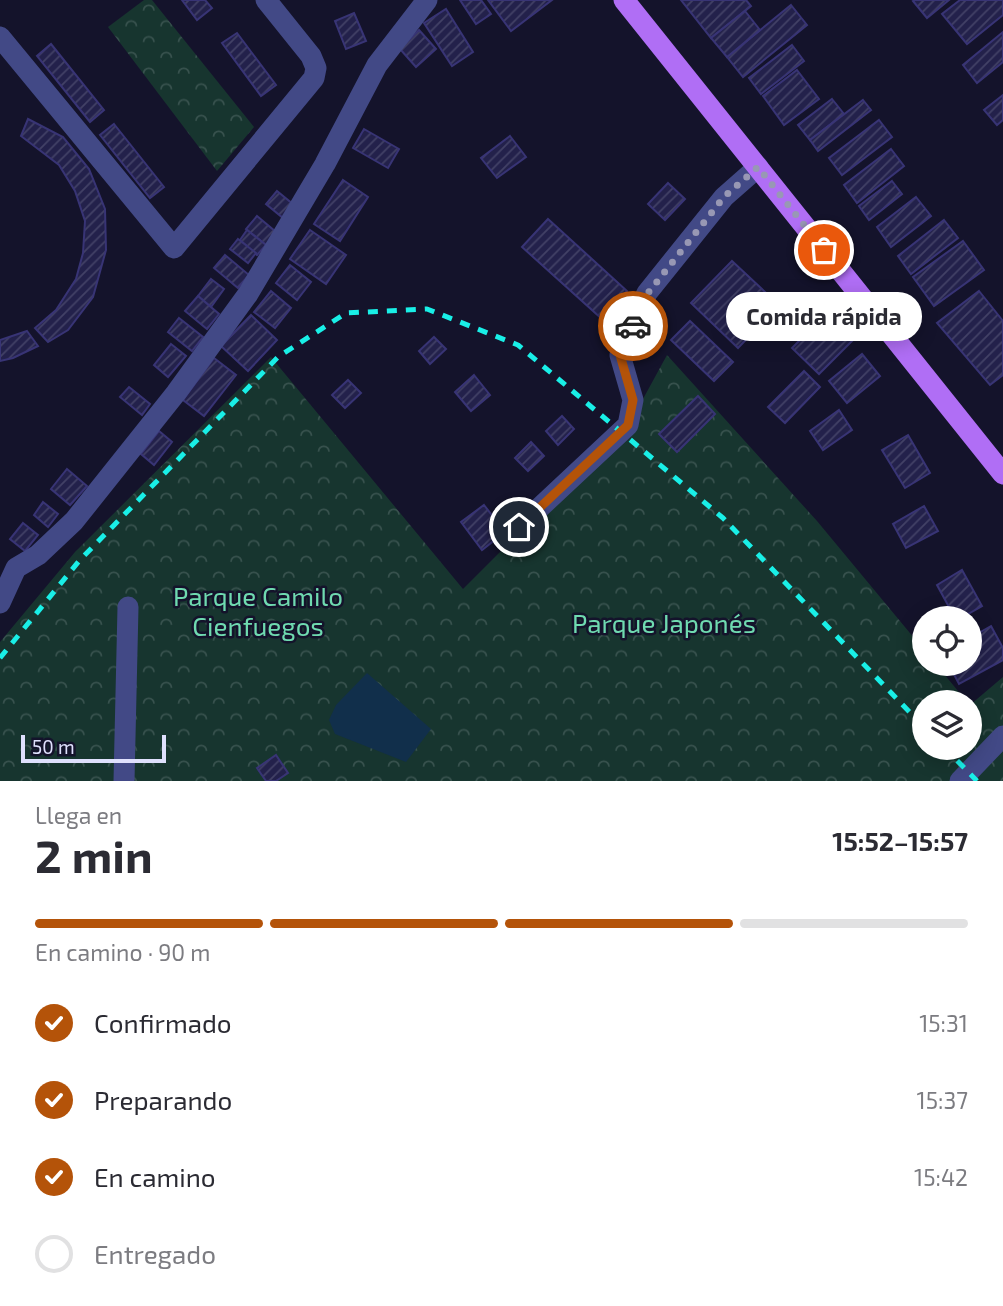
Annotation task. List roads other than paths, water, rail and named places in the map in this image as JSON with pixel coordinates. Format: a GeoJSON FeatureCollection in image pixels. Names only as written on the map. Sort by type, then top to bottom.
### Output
{"type":"FeatureCollection","features":[{"type":"Feature","properties":{"kind":"main road"},"geometry":{"type":"LineString","coordinates":[[624,0],[999,461]]}},
{"type":"Feature","properties":{"kind":"street"},"geometry":{"type":"LineString","coordinates":[[3,45],[174,248],[314,78],[316,68],[311,56],[266,0]]}},
{"type":"Feature","properties":{"kind":"street"},"geometry":{"type":"LineString","coordinates":[[0,603],[8,567],[38,555],[75,521],[176,393],[248,294],[325,164],[377,65],[427,0]]}},
{"type":"Feature","properties":{"kind":"street"},"geometry":{"type":"LineString","coordinates":[[519,527],[628,425],[633,400],[620,355],[648,293],[724,197],[758,167]]}},
{"type":"Feature","properties":{"kind":"street"},"geometry":{"type":"LineString","coordinates":[[124,781],[128,607]]}},
{"type":"Feature","properties":{"kind":"street"},"geometry":{"type":"LineString","coordinates":[[960,781],[1003,736]]}},
{"type":"Feature","properties":{"kind":"water"},"geometry":{"type":"Polygon","coordinates":[[[367,673],[431,729],[406,762],[335,734],[329,720],[336,705],[367,673]]]}},
{"type":"Feature","properties":{"kind":"railway"},"geometry":{"type":"LineString","coordinates":[[0,658],[79,561],[278,357],[346,313],[427,309],[518,345],[723,518],[912,715]]}},
{"type":"Feature","properties":{"kind":"railway"},"geometry":{"type":"LineString","coordinates":[[957,760],[977,781]]}},
{"type":"Feature","properties":{"kind":"place","name":"Comida rápida"},"geometry":{"type":"Point","coordinates":[824,250]}},
{"type":"Feature","properties":{"kind":"park label","name":"Parque Camilo Cienfuegos"},"geometry":{"type":"Point","coordinates":[258,610]}},
{"type":"Feature","properties":{"kind":"park label","name":"Parque Japonés"},"geometry":{"type":"Point","coordinates":[664,622]}}]}
